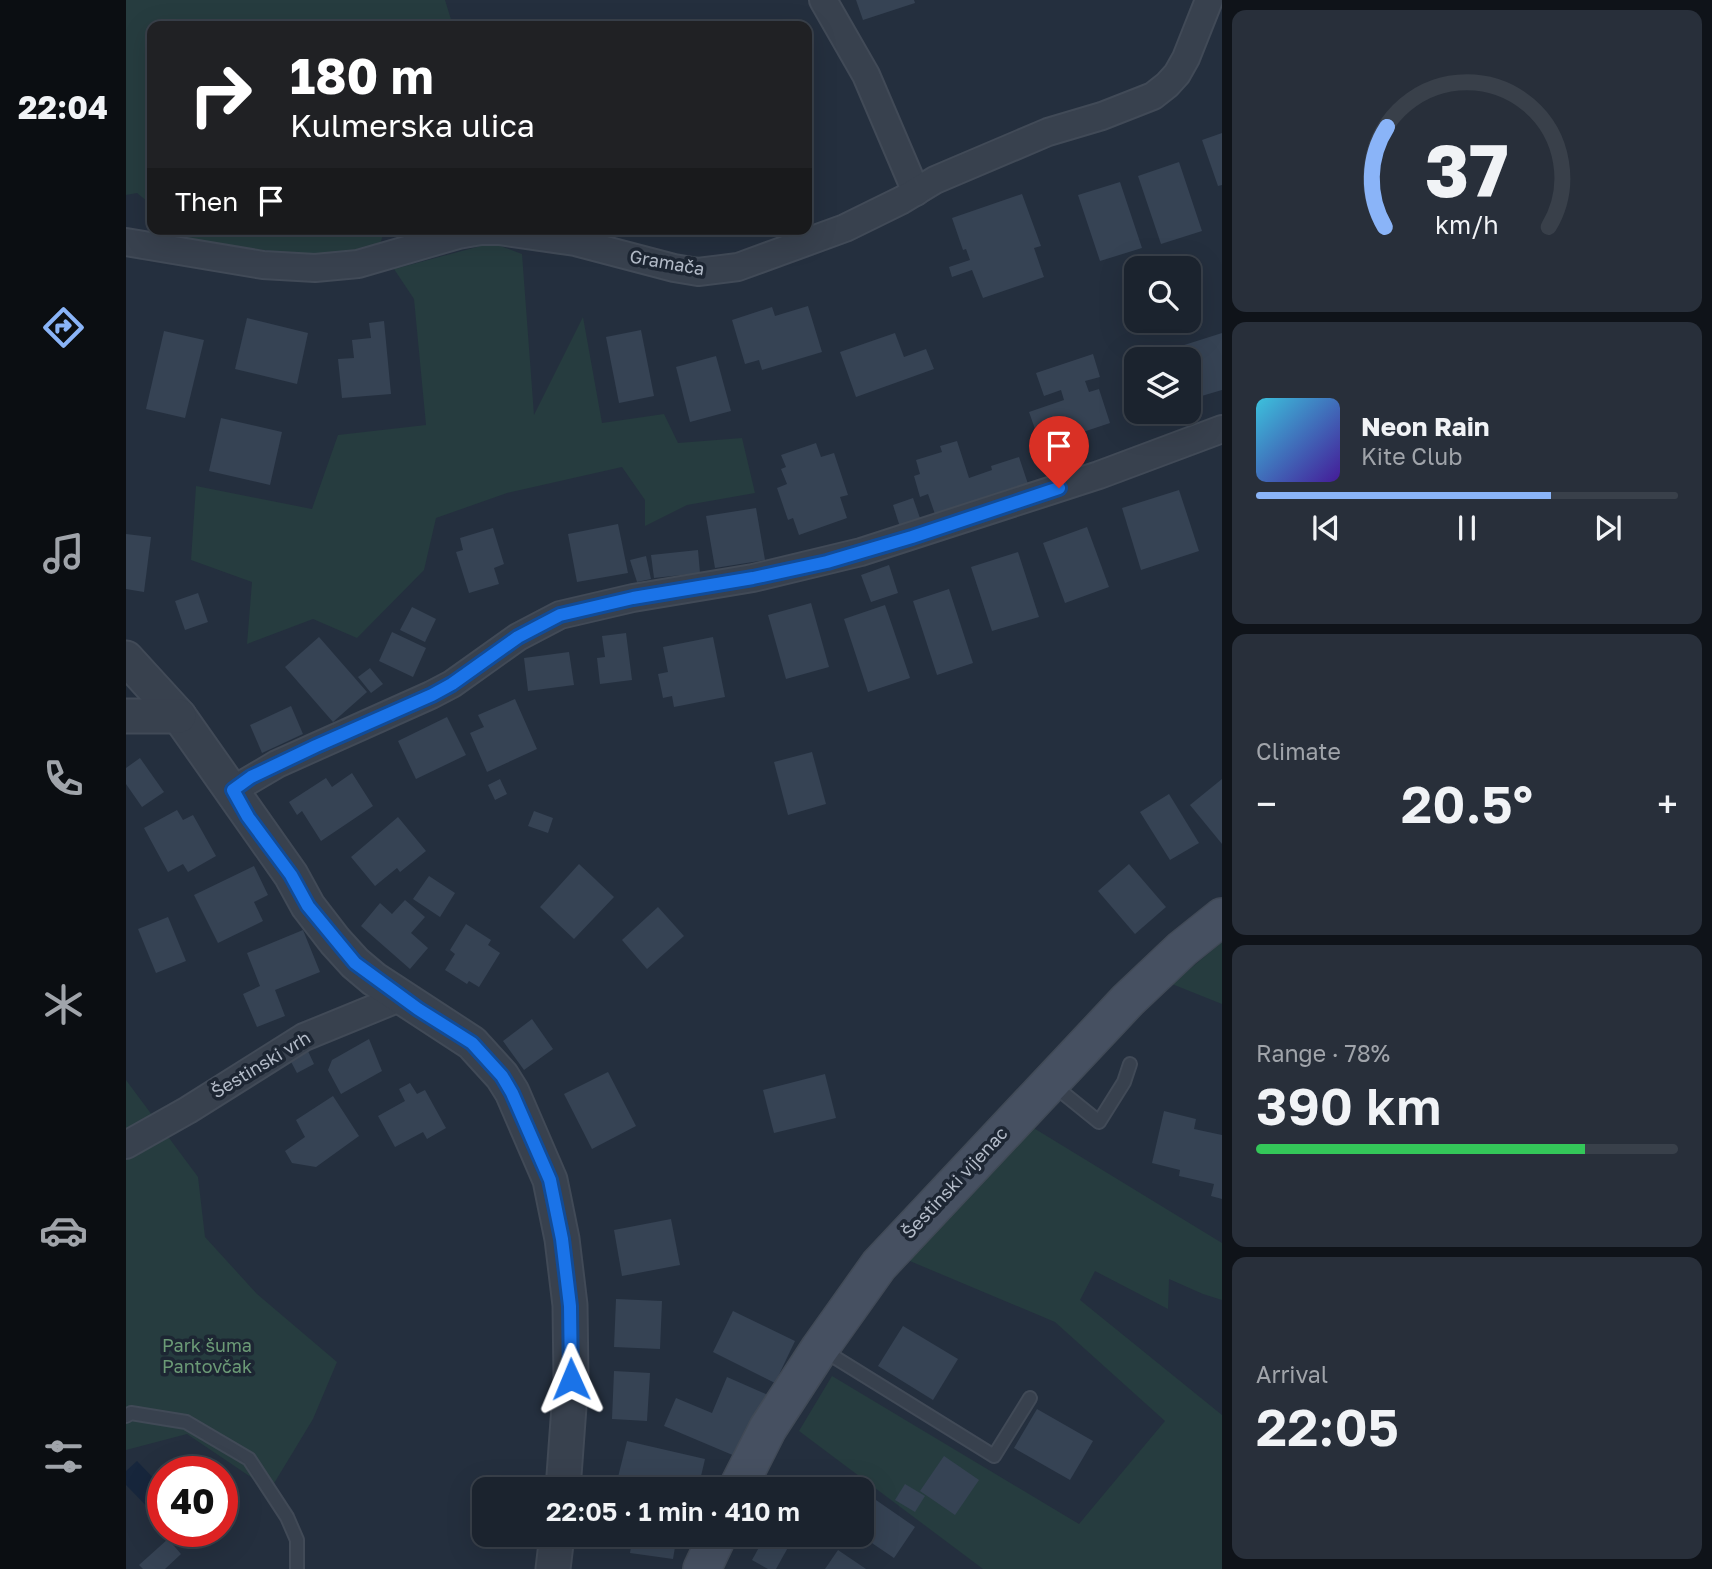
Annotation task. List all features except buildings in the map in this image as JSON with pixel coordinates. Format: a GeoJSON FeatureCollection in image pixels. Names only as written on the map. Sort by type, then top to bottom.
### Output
{"type":"FeatureCollection","features":[{"type":"Feature","properties":{"kind":"main road","name":"Šestinski vijenac"},"geometry":{"type":"LineString","coordinates":[[743,1477],[768,1428],[879,1265],[1049,1082],[1158,971],[1222,917]]}},
{"type":"Feature","properties":{"kind":"main road"},"geometry":{"type":"LineString","coordinates":[[702,1569],[712,1547]]}},
{"type":"Feature","properties":{"kind":"street"},"geometry":{"type":"LineString","coordinates":[[823,0],[866,75],[916,192]]}},
{"type":"Feature","properties":{"kind":"street","name":"Gramača"},"geometry":{"type":"LineString","coordinates":[[522,235],[575,242],[698,272],[717,271],[751,263],[824,237],[874,215],[935,180],[1048,132],[1102,116],[1153,96],[1177,74],[1209,0]]}},
{"type":"Feature","properties":{"kind":"street","name":"Gramača"},"geometry":{"type":"LineString","coordinates":[[126,242],[263,265],[315,268],[358,264],[458,235]]}},
{"type":"Feature","properties":{"kind":"street"},"geometry":{"type":"LineString","coordinates":[[233,790],[251,777],[306,750],[432,695],[518,637],[560,615],[633,598],[753,578],[861,552],[1099,475],[1222,429]]}},
{"type":"Feature","properties":{"kind":"street"},"geometry":{"type":"LineString","coordinates":[[126,657],[179,716],[291,875],[308,906],[335,941],[355,963],[472,1043],[502,1076],[522,1112],[550,1180],[562,1239],[570,1306],[571,1379],[564,1477]]}},
{"type":"Feature","properties":{"kind":"street"},"geometry":{"type":"LineString","coordinates":[[126,716],[179,716]]}},
{"type":"Feature","properties":{"kind":"street","name":"Šestinski vrh"},"geometry":{"type":"LineString","coordinates":[[126,1145],[188,1110],[304,1037],[402,997]]}},
{"type":"Feature","properties":{"kind":"street"},"geometry":{"type":"LineString","coordinates":[[552,1569],[555,1547]]}},
{"type":"Feature","properties":{"kind":"lane"},"geometry":{"type":"LineString","coordinates":[[1049,1082],[1099,1122],[1124,1082],[1130,1064]]}},
{"type":"Feature","properties":{"kind":"lane"},"geometry":{"type":"LineString","coordinates":[[820,1349],[994,1456],[1030,1398]]}},
{"type":"Feature","properties":{"kind":"lane"},"geometry":{"type":"LineString","coordinates":[[126,1416],[131,1413],[186,1422],[249,1459],[287,1517],[297,1539],[297,1569]]}},
{"type":"Feature","properties":{"kind":"green space"},"geometry":{"type":"Polygon","coordinates":[[[126,0],[445,0],[451,21],[147,21],[147,201],[137,193],[126,195],[126,0]]]}},
{"type":"Feature","properties":{"kind":"green space"},"geometry":{"type":"Polygon","coordinates":[[[183,235],[383,235],[379,247],[332,254],[282,252],[185,238],[183,235]]]}},
{"type":"Feature","properties":{"kind":"green space"},"geometry":{"type":"Polygon","coordinates":[[[492,243],[522,254],[534,415],[583,317],[602,423],[664,414],[678,443],[742,438],[755,493],[687,505],[645,526],[645,500],[622,467],[507,493],[436,518],[424,570],[357,638],[313,619],[247,644],[252,582],[191,560],[196,486],[312,509],[338,435],[426,425],[414,299],[394,269],[492,243]]]}},
{"type":"Feature","properties":{"kind":"green space"},"geometry":{"type":"Polygon","coordinates":[[[1222,942],[1222,1004],[1172,984],[1222,942]]]}},
{"type":"Feature","properties":{"kind":"green space","name":"Park šuma Pantovčak"},"geometry":{"type":"Polygon","coordinates":[[[126,1080],[198,1177],[205,1237],[257,1294],[337,1362],[313,1419],[270,1490],[238,1468],[238,1456],[220,1456],[187,1434],[126,1450],[126,1080]]]}},
{"type":"Feature","properties":{"kind":"green space"},"geometry":{"type":"Polygon","coordinates":[[[1032,1127],[1222,1243],[1222,1300],[1169,1279],[1168,1309],[1095,1271],[1080,1300],[1222,1415],[1222,1569],[983,1569],[874,1487],[874,1477],[860,1477],[799,1431],[832,1376],[1079,1524],[1165,1421],[1055,1322],[905,1259],[1032,1127]]]}},
{"type":"Feature","properties":{"kind":"water"},"geometry":{"type":"Polygon","coordinates":[[[137,1461],[147,1471],[147,1507],[126,1485],[126,1471],[137,1461]]]}},
{"type":"Feature","properties":{"kind":"route"},"geometry":{"type":"LineString","coordinates":[[571,1379],[570,1306],[562,1239],[550,1180],[512,1093],[502,1076],[472,1043],[374,979],[355,963],[308,906],[291,875],[248,817],[233,790],[251,777],[373,719],[432,695],[518,637],[560,615],[633,598],[753,578],[827,562],[1059,488]]}}]}
